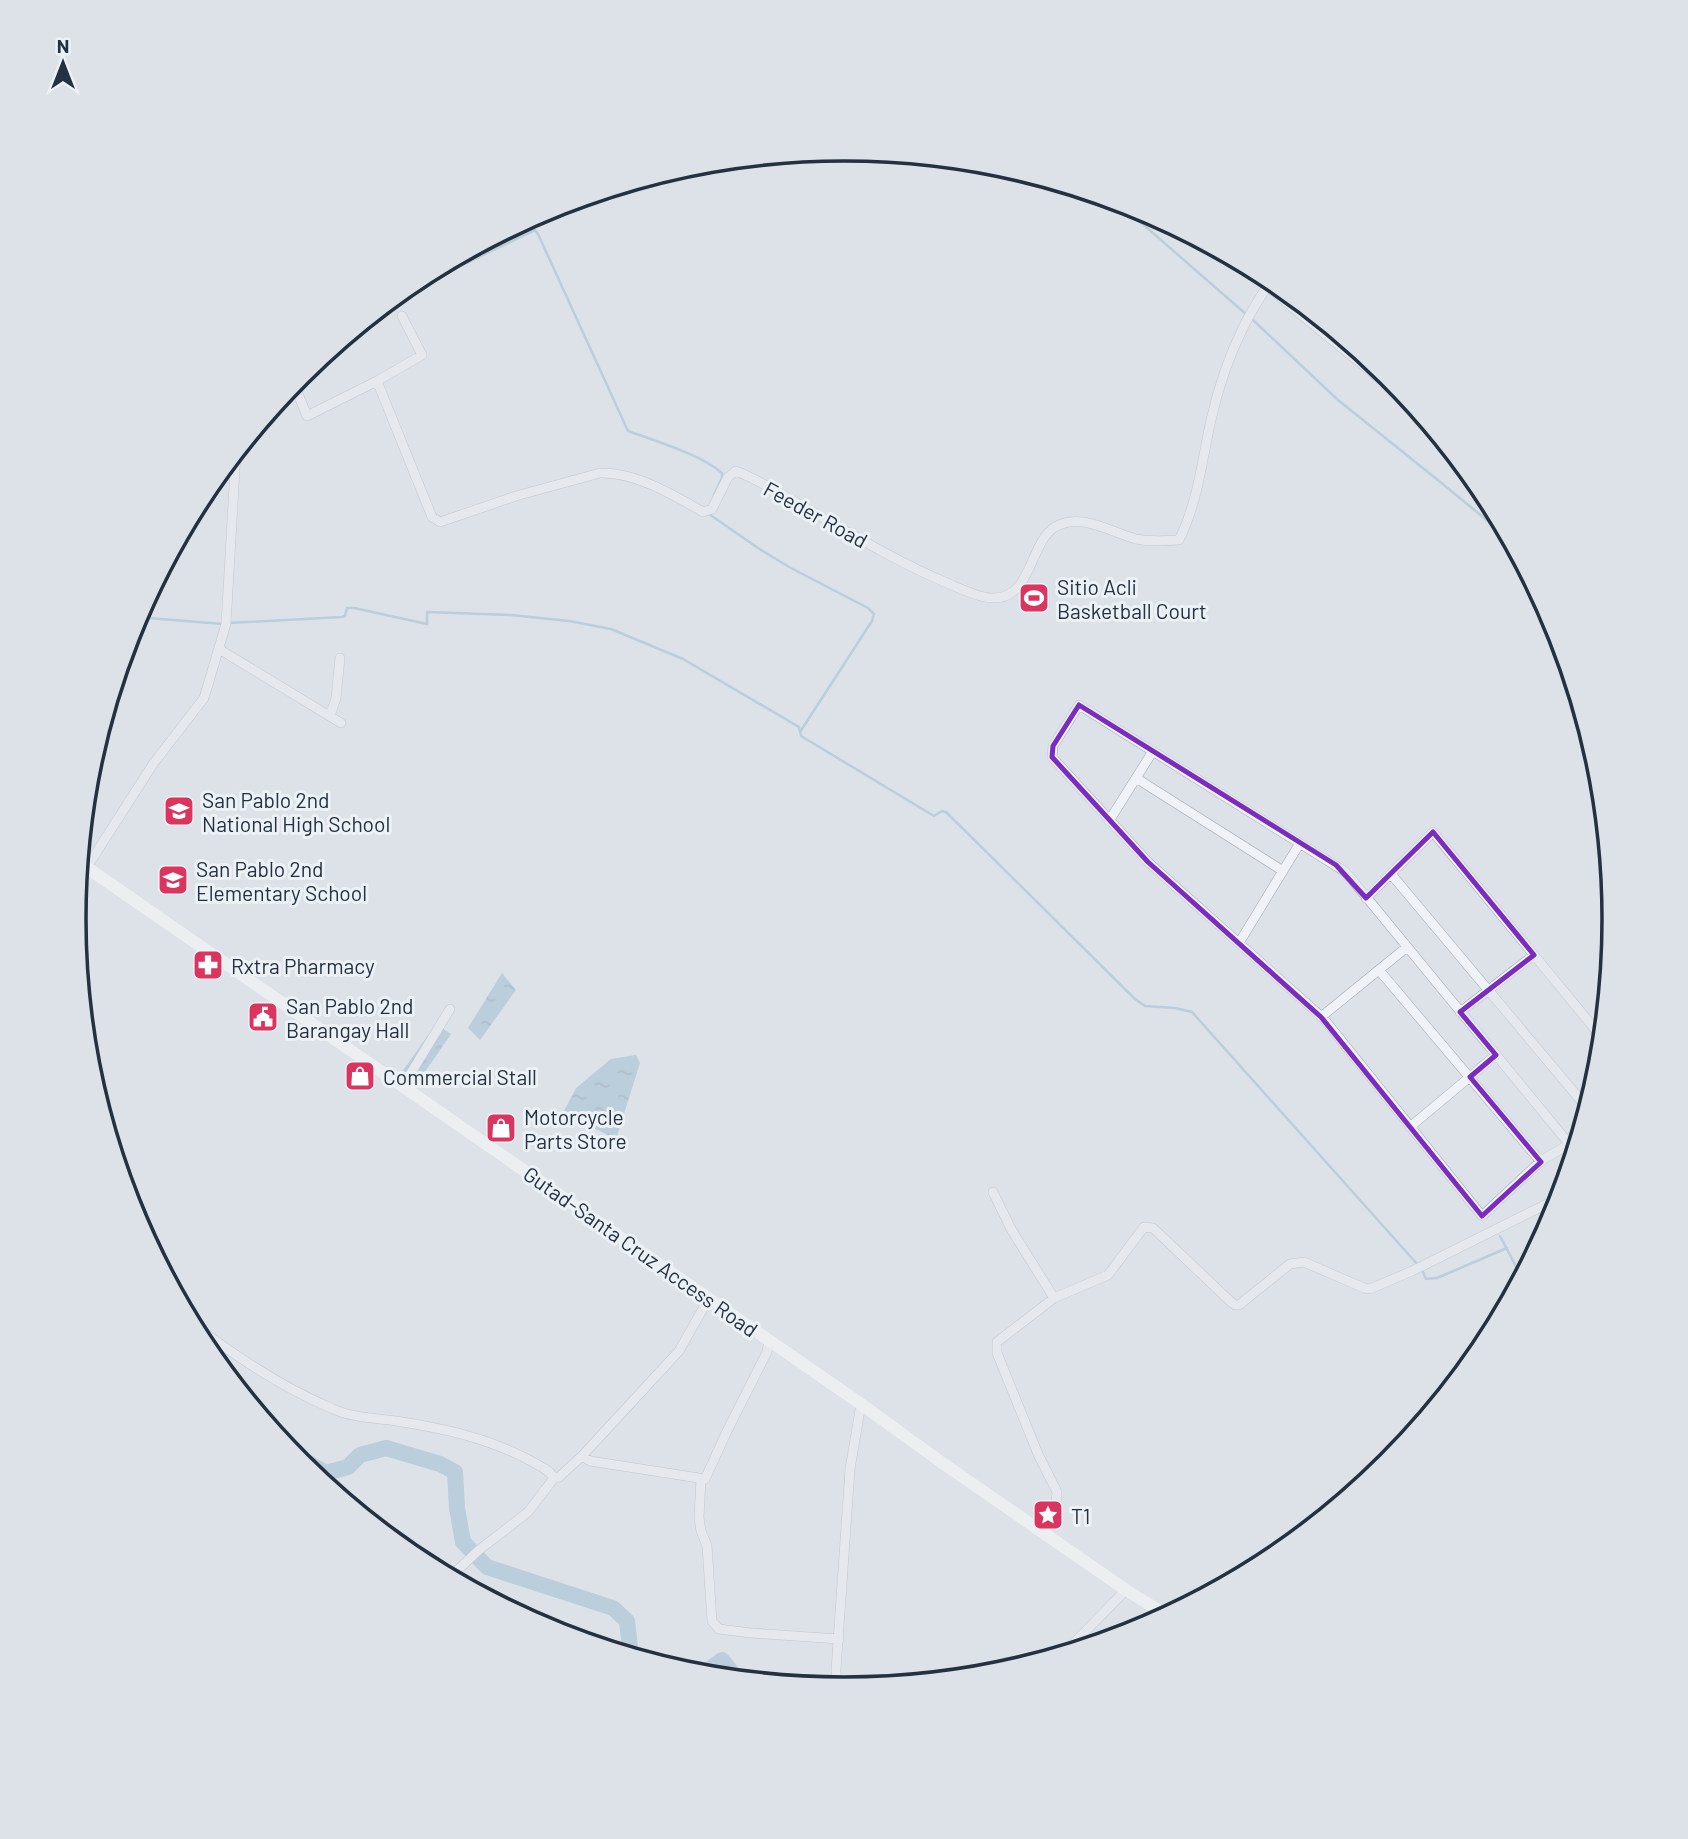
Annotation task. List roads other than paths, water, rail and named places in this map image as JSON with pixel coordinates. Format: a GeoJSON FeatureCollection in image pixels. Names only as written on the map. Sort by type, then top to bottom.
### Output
{"type":"FeatureCollection","features":[{"type":"Feature","properties":{"kind":"main road","name":"Gutad-Santa Cruz Access Road"},"geometry":{"type":"LineString","coordinates":[[87,867],[941,1462],[1158,1610]]}},
{"type":"Feature","properties":{"kind":"street","name":"Feeder Road"},"geometry":{"type":"LineString","coordinates":[[377,381],[432,517],[440,522],[516,496],[600,473],[614,472],[674,495],[704,512],[712,509],[727,477],[736,471],[916,570],[962,589],[990,598],[999,598],[1009,594],[1021,583],[1031,567],[1042,539],[1054,528],[1068,521],[1083,521],[1139,539],[1179,540],[1196,495],[1225,372],[1242,329],[1265,289]]}},
{"type":"Feature","properties":{"kind":"street"},"geometry":{"type":"LineString","coordinates":[[297,395],[307,416],[422,355],[402,316]]}},
{"type":"Feature","properties":{"kind":"street"},"geometry":{"type":"LineString","coordinates":[[88,856],[153,764],[204,698],[226,624],[235,468]]}},
{"type":"Feature","properties":{"kind":"street"},"geometry":{"type":"LineString","coordinates":[[219,649],[341,723]]}},
{"type":"Feature","properties":{"kind":"street"},"geometry":{"type":"LineString","coordinates":[[330,716],[336,698],[340,658]]}},
{"type":"Feature","properties":{"kind":"street"},"geometry":{"type":"LineString","coordinates":[[1567,1147],[1541,1162],[1482,1216],[1321,1017],[1148,862],[1052,757],[1053,746],[1079,705],[1344,871],[1568,1142]]}},
{"type":"Feature","properties":{"kind":"street"},"geometry":{"type":"LineString","coordinates":[[1109,821],[1153,751]]}},
{"type":"Feature","properties":{"kind":"street"},"geometry":{"type":"LineString","coordinates":[[1136,778],[1283,871]]}},
{"type":"Feature","properties":{"kind":"street"},"geometry":{"type":"LineString","coordinates":[[1366,898],[1433,832],[1594,1028]]}},
{"type":"Feature","properties":{"kind":"street"},"geometry":{"type":"LineString","coordinates":[[1239,943],[1300,842]]}},
{"type":"Feature","properties":{"kind":"street"},"geometry":{"type":"LineString","coordinates":[[1391,874],[1580,1100]]}},
{"type":"Feature","properties":{"kind":"street"},"geometry":{"type":"LineString","coordinates":[[1321,1017],[1407,947]]}},
{"type":"Feature","properties":{"kind":"street"},"geometry":{"type":"LineString","coordinates":[[1460,1012],[1534,955]]}},
{"type":"Feature","properties":{"kind":"street"},"geometry":{"type":"LineString","coordinates":[[1379,970],[1541,1162]]}},
{"type":"Feature","properties":{"kind":"street"},"geometry":{"type":"LineString","coordinates":[[403,1086],[450,1009]]}},
{"type":"Feature","properties":{"kind":"street"},"geometry":{"type":"LineString","coordinates":[[1410,1127],[1496,1055]]}},
{"type":"Feature","properties":{"kind":"street"},"geometry":{"type":"LineString","coordinates":[[993,1192],[1011,1229],[1054,1298]]}},
{"type":"Feature","properties":{"kind":"street"},"geometry":{"type":"LineString","coordinates":[[1032,1523],[1056,1503],[1057,1492],[1038,1454],[997,1353],[997,1342],[1054,1298],[1108,1275],[1141,1230],[1153,1228],[1235,1305],[1239,1305],[1290,1264],[1298,1262],[1304,1262],[1370,1289],[1547,1204]]}},
{"type":"Feature","properties":{"kind":"street"},"geometry":{"type":"LineString","coordinates":[[457,1571],[528,1512],[554,1478],[559,1477],[582,1457],[679,1351],[705,1305],[703,1294]]}},
{"type":"Feature","properties":{"kind":"street"},"geometry":{"type":"LineString","coordinates":[[212,1338],[285,1385],[336,1410],[461,1433],[512,1451],[542,1467],[554,1478]]}},
{"type":"Feature","properties":{"kind":"street"},"geometry":{"type":"LineString","coordinates":[[582,1457],[590,1461],[705,1479],[767,1352],[769,1340]]}},
{"type":"Feature","properties":{"kind":"street"},"geometry":{"type":"LineString","coordinates":[[837,1678],[850,1469],[861,1404]]}},
{"type":"Feature","properties":{"kind":"street"},"geometry":{"type":"LineString","coordinates":[[701,1478],[699,1518],[707,1546],[712,1621],[719,1629],[839,1639]]}},
{"type":"Feature","properties":{"kind":"street"},"geometry":{"type":"LineString","coordinates":[[1073,1642],[1126,1590]]}},
{"type":"Feature","properties":{"kind":"water"},"geometry":{"type":"Polygon","coordinates":[[[502,973],[516,990],[480,1040],[468,1028],[502,973]]]}},
{"type":"Feature","properties":{"kind":"water"},"geometry":{"type":"Polygon","coordinates":[[[436,1024],[451,1034],[414,1088],[399,1076],[436,1024]]]}},
{"type":"Feature","properties":{"kind":"water"},"geometry":{"type":"Polygon","coordinates":[[[636,1055],[640,1063],[616,1139],[563,1113],[576,1088],[611,1059],[636,1055]]]}},
{"type":"Feature","properties":{"kind":"waterway"},"geometry":{"type":"LineString","coordinates":[[1140,222],[1247,315]]}},
{"type":"Feature","properties":{"kind":"waterway"},"geometry":{"type":"LineString","coordinates":[[459,266],[535,230],[628,431],[690,454],[713,466],[722,473],[714,495]]}},
{"type":"Feature","properties":{"kind":"waterway"},"geometry":{"type":"LineString","coordinates":[[1253,320],[1338,400],[1490,523]]}},
{"type":"Feature","properties":{"kind":"waterway"},"geometry":{"type":"LineString","coordinates":[[709,514],[789,567],[868,608],[874,614],[800,732]]}},
{"type":"Feature","properties":{"kind":"waterway"},"geometry":{"type":"LineString","coordinates":[[228,623],[342,617],[345,616],[347,608],[427,624],[427,612],[511,615],[611,629],[683,659],[799,727],[801,736],[934,816],[942,811],[946,812],[1135,999],[1145,1006],[1192,1012],[1418,1265]]}},
{"type":"Feature","properties":{"kind":"waterway"},"geometry":{"type":"LineString","coordinates":[[148,618],[223,624]]}},
{"type":"Feature","properties":{"kind":"waterway"},"geometry":{"type":"LineString","coordinates":[[1500,1236],[1517,1268]]}},
{"type":"Feature","properties":{"kind":"waterway"},"geometry":{"type":"LineString","coordinates":[[1422,1270],[1426,1279],[1437,1278],[1507,1248]]}},
{"type":"Feature","properties":{"kind":"waterway"},"geometry":{"type":"LineString","coordinates":[[326,1473],[348,1467],[360,1455],[386,1448],[440,1464],[455,1472],[457,1508],[463,1542],[487,1567],[613,1608],[627,1621],[630,1647]]}},
{"type":"Feature","properties":{"kind":"waterway"},"geometry":{"type":"LineString","coordinates":[[714,1666],[722,1660],[729,1668]]}},
{"type":"Feature","properties":{"kind":"place","name":"Sitio Acli Basketball Court"},"geometry":{"type":"Point","coordinates":[1034,598]}},
{"type":"Feature","properties":{"kind":"place","name":"San Pablo 2nd National High School"},"geometry":{"type":"Point","coordinates":[179,811]}},
{"type":"Feature","properties":{"kind":"place","name":"San Pablo 2nd Elementary School"},"geometry":{"type":"Point","coordinates":[173,880]}},
{"type":"Feature","properties":{"kind":"place","name":"Rxtra Pharmacy"},"geometry":{"type":"Point","coordinates":[208,965]}},
{"type":"Feature","properties":{"kind":"place","name":"San Pablo 2nd Barangay Hall"},"geometry":{"type":"Point","coordinates":[263,1017]}},
{"type":"Feature","properties":{"kind":"place","name":"Commercial Stall"},"geometry":{"type":"Point","coordinates":[360,1076]}},
{"type":"Feature","properties":{"kind":"place","name":"Motorcycle Parts Store"},"geometry":{"type":"Point","coordinates":[501,1128]}},
{"type":"Feature","properties":{"kind":"place","name":"T1"},"geometry":{"type":"Point","coordinates":[1048,1515]}}]}
